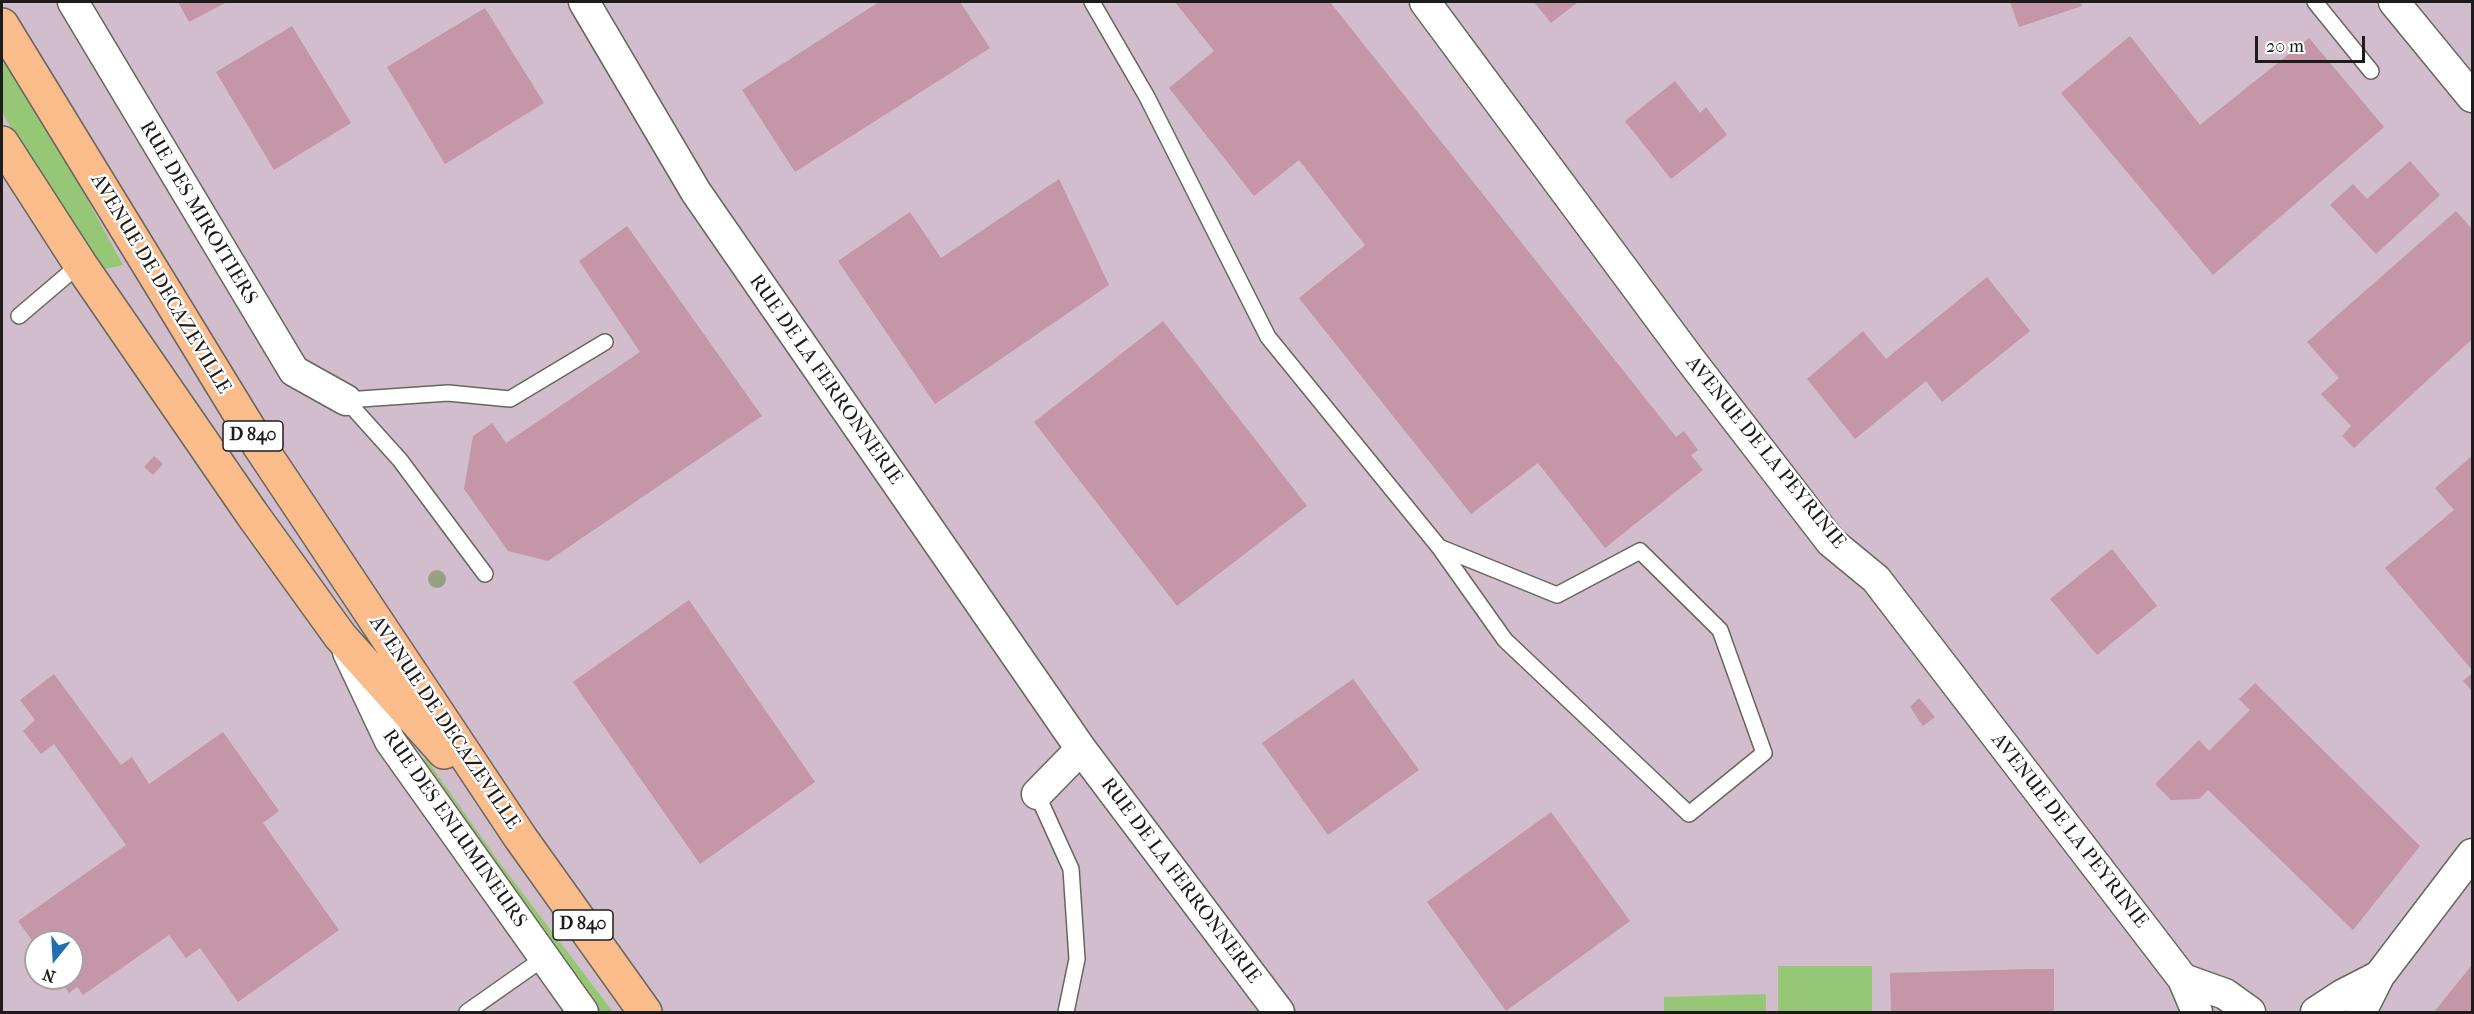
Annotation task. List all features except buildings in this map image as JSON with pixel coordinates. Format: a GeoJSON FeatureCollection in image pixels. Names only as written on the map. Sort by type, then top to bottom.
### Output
{"type":"FeatureCollection","features":[{"type":"Feature","properties":{"kind":"main road","name":"AVENUE DE DECAZEVILLE"},"geometry":{"type":"LineString","coordinates":[[2,25],[259,445],[520,837]]}},
{"type":"Feature","properties":{"kind":"main road","name":"AVENUE DE DECAZEVILLE"},"geometry":{"type":"LineString","coordinates":[[2,143],[80,264],[252,514],[340,636],[520,837]]}},
{"type":"Feature","properties":{"kind":"main road","name":"D 840"},"geometry":{"type":"LineString","coordinates":[[520,837],[645,1012]]}},
{"type":"Feature","properties":{"kind":"street","name":"RUE DES MIROITIERS"},"geometry":{"type":"LineString","coordinates":[[73,2],[294,371],[346,400]]}},
{"type":"Feature","properties":{"kind":"street","name":"RUE DE LA FERRONNERIE"},"geometry":{"type":"LineString","coordinates":[[584,2],[696,192],[1081,749],[1279,1012]]}},
{"type":"Feature","properties":{"kind":"street","name":"AVENUE DE LA PEYRINIE"},"geometry":{"type":"LineString","coordinates":[[1425,2],[1696,367],[1831,542],[1876,579],[2183,979],[2197,1012]]}},
{"type":"Feature","properties":{"kind":"street"},"geometry":{"type":"LineString","coordinates":[[2394,2],[2472,97]]}},
{"type":"Feature","properties":{"kind":"street","name":"RUE DES ENLUMINEURS"},"geometry":{"type":"LineString","coordinates":[[340,636],[390,741],[583,1012]]}},
{"type":"Feature","properties":{"kind":"street"},"geometry":{"type":"LineString","coordinates":[[1037,794],[1081,749]]}},
{"type":"Feature","properties":{"kind":"street"},"geometry":{"type":"LineString","coordinates":[[2361,1012],[2379,976],[2472,854]]}},
{"type":"Feature","properties":{"kind":"street"},"geometry":{"type":"LineString","coordinates":[[2316,1012],[2342,995],[2379,976]]}},
{"type":"Feature","properties":{"kind":"street"},"geometry":{"type":"LineString","coordinates":[[2183,979],[2225,994],[2250,1012]]}},
{"type":"Feature","properties":{"kind":"lane"},"geometry":{"type":"LineString","coordinates":[[1092,2],[1147,97],[1268,337],[1439,547],[1504,640],[1689,814],[1764,753],[1720,630],[1640,551],[1557,595],[1439,547]]}},
{"type":"Feature","properties":{"kind":"lane"},"geometry":{"type":"LineString","coordinates":[[2315,2],[2371,71]]}},
{"type":"Feature","properties":{"kind":"lane"},"geometry":{"type":"LineString","coordinates":[[19,316],[80,264]]}},
{"type":"Feature","properties":{"kind":"lane"},"geometry":{"type":"LineString","coordinates":[[346,400],[448,393],[510,399],[605,342]]}},
{"type":"Feature","properties":{"kind":"lane"},"geometry":{"type":"LineString","coordinates":[[346,400],[400,460],[485,574]]}},
{"type":"Feature","properties":{"kind":"lane"},"geometry":{"type":"LineString","coordinates":[[1037,794],[1071,869],[1077,959],[1066,1012]]}},
{"type":"Feature","properties":{"kind":"lane"},"geometry":{"type":"LineString","coordinates":[[467,1012],[544,958]]}},
{"type":"Feature","properties":{"kind":"shaded area"},"geometry":{"type":"Polygon","coordinates":[[[2,2],[2472,2],[2472,1012],[2,1012],[2,2]]]}},
{"type":"Feature","properties":{"kind":"green space"},"geometry":{"type":"Polygon","coordinates":[[[2,44],[123,265],[105,269],[27,155],[2,112],[2,44]]]}},
{"type":"Feature","properties":{"kind":"green space"},"geometry":{"type":"Polygon","coordinates":[[[419,757],[427,760],[499,862],[613,1012],[595,1012],[419,757]]]}},
{"type":"Feature","properties":{"kind":"green space"},"geometry":{"type":"Polygon","coordinates":[[[1778,966],[1872,966],[1872,1012],[1778,1012],[1778,966]]]}},
{"type":"Feature","properties":{"kind":"green space"},"geometry":{"type":"Polygon","coordinates":[[[1766,994],[1766,1012],[1664,1012],[1664,997],[1766,994]]]}}]}
